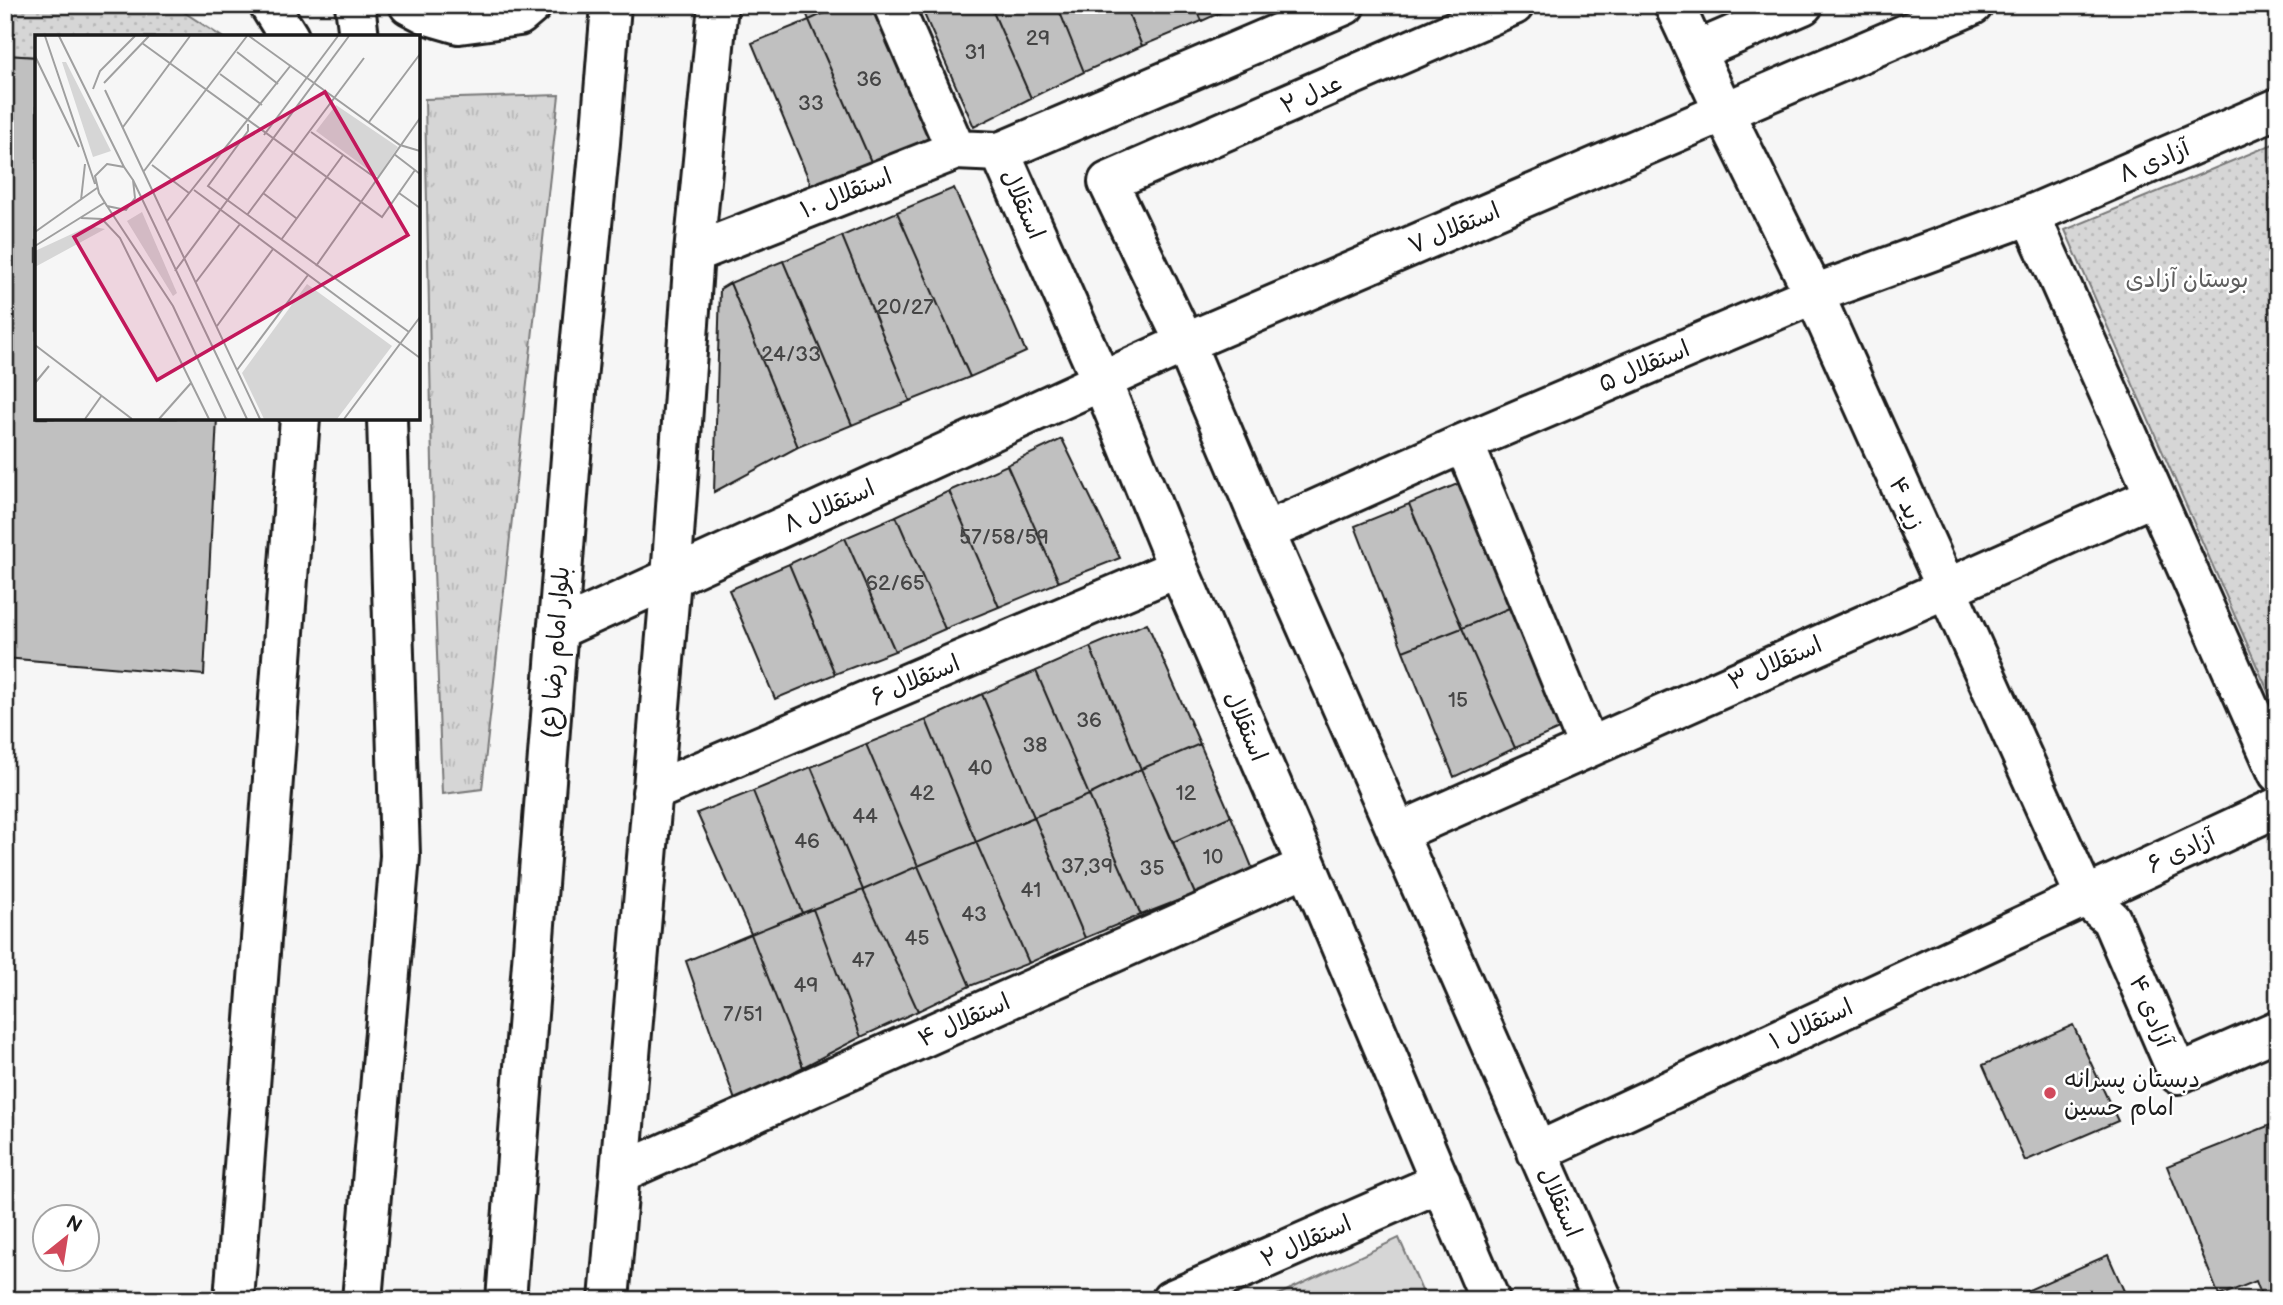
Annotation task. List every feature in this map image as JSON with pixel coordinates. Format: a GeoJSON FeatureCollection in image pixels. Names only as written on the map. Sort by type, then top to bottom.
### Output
{"type":"FeatureCollection","features":[{"type":"Feature","properties":{"kind":"street"},"geometry":{"type":"LineString","coordinates":[[269,5],[288,35]]}},
{"type":"Feature","properties":{"kind":"street"},"geometry":{"type":"LineString","coordinates":[[355,5],[359,35]]}},
{"type":"Feature","properties":{"kind":"street"},"geometry":{"type":"LineString","coordinates":[[410,5],[428,15],[459,24],[519,16],[532,5]]}},
{"type":"Feature","properties":{"kind":"street","name":"بلوار امام رضا (ع)"},"geometry":{"type":"LineString","coordinates":[[506,1300],[577,379],[611,5]]}},
{"type":"Feature","properties":{"kind":"street"},"geometry":{"type":"LineString","coordinates":[[609,1300],[671,578],[694,253],[718,5]]}},
{"type":"Feature","properties":{"kind":"street"},"geometry":{"type":"LineString","coordinates":[[893,5],[956,150]]}},
{"type":"Feature","properties":{"kind":"street"},"geometry":{"type":"LineString","coordinates":[[1000,152],[1345,5]]}},
{"type":"Feature","properties":{"kind":"street","name":"عدل ۲"},"geometry":{"type":"LineString","coordinates":[[1108,182],[1514,5]]}},
{"type":"Feature","properties":{"kind":"street","name":"زید ۴"},"geometry":{"type":"LineString","coordinates":[[1674,5],[1814,294],[2085,896]]}},
{"type":"Feature","properties":{"kind":"street"},"geometry":{"type":"LineString","coordinates":[[1696,51],[1803,5]]}},
{"type":"Feature","properties":{"kind":"street","name":"استقلال ۷"},"geometry":{"type":"LineString","coordinates":[[1102,382],[1185,343],[1973,5]]}},
{"type":"Feature","properties":{"kind":"street","name":"آزادی ۸"},"geometry":{"type":"LineString","coordinates":[[2029,215],[2278,108]]}},
{"type":"Feature","properties":{"kind":"street","name":"استقلال ۱۰"},"geometry":{"type":"LineString","coordinates":[[694,253],[956,150],[1000,152]]}},
{"type":"Feature","properties":{"kind":"street","name":"استقلال"},"geometry":{"type":"LineString","coordinates":[[1000,152],[1102,382],[1178,568],[1490,1300]]}},
{"type":"Feature","properties":{"kind":"street","name":"استقلال"},"geometry":{"type":"LineString","coordinates":[[1108,182],[1185,343],[1265,532],[1603,1300]]}},
{"type":"Feature","properties":{"kind":"street"},"geometry":{"type":"LineString","coordinates":[[2029,215],[2278,773]]}},
{"type":"Feature","properties":{"kind":"street","name":"استقلال ۵"},"geometry":{"type":"LineString","coordinates":[[1265,532],[1464,443],[1814,294],[2029,215]]}},
{"type":"Feature","properties":{"kind":"street","name":"استقلال ۸"},"geometry":{"type":"LineString","coordinates":[[557,630],[1102,382]]}},
{"type":"Feature","properties":{"kind":"street"},"geometry":{"type":"LineString","coordinates":[[234,1300],[300,420]]}},
{"type":"Feature","properties":{"kind":"street"},"geometry":{"type":"LineString","coordinates":[[362,1300],[400,856],[387,420]]}},
{"type":"Feature","properties":{"kind":"street"},"geometry":{"type":"LineString","coordinates":[[1464,443],[1588,746]]}},
{"type":"Feature","properties":{"kind":"street","name":"استقلال ۳"},"geometry":{"type":"LineString","coordinates":[[1397,832],[2154,496]]}},
{"type":"Feature","properties":{"kind":"street","name":"استقلال ۶"},"geometry":{"type":"LineString","coordinates":[[652,792],[1178,568]]}},
{"type":"Feature","properties":{"kind":"street","name":"آزادی ۶"},"geometry":{"type":"LineString","coordinates":[[2085,896],[2278,807]]}},
{"type":"Feature","properties":{"kind":"street","name":"استقلال ۴"},"geometry":{"type":"LineString","coordinates":[[620,1173],[1307,866]]}},
{"type":"Feature","properties":{"kind":"street","name":"آزادی ۴"},"geometry":{"type":"LineString","coordinates":[[2085,896],[2112,919],[2178,1074],[2278,1030]]}},
{"type":"Feature","properties":{"kind":"street","name":"استقلال ۱"},"geometry":{"type":"LineString","coordinates":[[1537,1152],[2085,896]]}},
{"type":"Feature","properties":{"kind":"street","name":"استقلال ۲"},"geometry":{"type":"LineString","coordinates":[[1171,1300],[1441,1182]]}},
{"type":"Feature","properties":{"kind":"green space"},"geometry":{"type":"Polygon","coordinates":[[[5,5],[173,5],[219,35],[35,35],[35,57],[5,55],[5,5]]]}},
{"type":"Feature","properties":{"kind":"green space"},"geometry":{"type":"Polygon","coordinates":[[[559,95],[482,789],[442,794],[434,569],[425,99],[559,95]]]}},
{"type":"Feature","properties":{"kind":"green space","name":"بوستان آزادی"},"geometry":{"type":"Polygon","coordinates":[[[2278,142],[2278,714],[2065,230],[2278,142]]]}},
{"type":"Feature","properties":{"kind":"green space"},"geometry":{"type":"Polygon","coordinates":[[[1399,1238],[1426,1300],[1267,1300],[1399,1238]]]}},
{"type":"Feature","properties":{"kind":"building"},"geometry":{"type":"Polygon","coordinates":[[[803,5],[842,5],[809,20],[803,5]]]}},
{"type":"Feature","properties":{"kind":"building"},"geometry":{"type":"Polygon","coordinates":[[[842,5],[871,5],[930,138],[872,164],[809,20],[842,5]]]}},
{"type":"Feature","properties":{"kind":"building"},"geometry":{"type":"Polygon","coordinates":[[[920,5],[990,5],[1031,98],[974,127],[920,5]]]}},
{"type":"Feature","properties":{"kind":"building"},"geometry":{"type":"Polygon","coordinates":[[[990,5],[1057,5],[1084,72],[1031,98],[990,5]]]}},
{"type":"Feature","properties":{"kind":"building"},"geometry":{"type":"Polygon","coordinates":[[[1057,5],[1125,5],[1142,46],[1084,72],[1057,5]]]}},
{"type":"Feature","properties":{"kind":"building"},"geometry":{"type":"Polygon","coordinates":[[[1125,5],[1195,5],[1202,21],[1142,46],[1125,5]]]}},
{"type":"Feature","properties":{"kind":"building"},"geometry":{"type":"Polygon","coordinates":[[[1195,5],[1237,5],[1202,21],[1195,5]]]}},
{"type":"Feature","properties":{"kind":"building"},"geometry":{"type":"Polygon","coordinates":[[[809,20],[872,164],[814,192],[752,43],[809,20]]]}},
{"type":"Feature","properties":{"kind":"building"},"geometry":{"type":"Polygon","coordinates":[[[5,55],[35,57],[35,420],[217,420],[204,675],[5,658],[5,55]]]}},
{"type":"Feature","properties":{"kind":"building"},"geometry":{"type":"Polygon","coordinates":[[[954,188],[1026,352],[970,377],[897,212],[954,188]]]}},
{"type":"Feature","properties":{"kind":"building"},"geometry":{"type":"Polygon","coordinates":[[[897,212],[970,377],[910,401],[842,236],[897,212]]]}},
{"type":"Feature","properties":{"kind":"building"},"geometry":{"type":"Polygon","coordinates":[[[842,236],[910,401],[852,425],[783,261],[842,236]]]}},
{"type":"Feature","properties":{"kind":"building"},"geometry":{"type":"Polygon","coordinates":[[[783,261],[852,425],[798,447],[730,283],[783,261]]]}},
{"type":"Feature","properties":{"kind":"building"},"geometry":{"type":"Polygon","coordinates":[[[730,283],[798,447],[714,492],[720,289],[730,283]]]}},
{"type":"Feature","properties":{"kind":"building"},"geometry":{"type":"Polygon","coordinates":[[[1062,439],[1120,558],[1059,582],[1007,465],[1062,439]]]}},
{"type":"Feature","properties":{"kind":"building"},"geometry":{"type":"Polygon","coordinates":[[[1007,465],[1059,582],[999,607],[949,491],[1007,465]]]}},
{"type":"Feature","properties":{"kind":"building"},"geometry":{"type":"Polygon","coordinates":[[[1467,480],[1521,603],[1462,628],[1409,504],[1467,480]]]}},
{"type":"Feature","properties":{"kind":"building"},"geometry":{"type":"Polygon","coordinates":[[[949,491],[999,607],[945,629],[896,516],[949,491]]]}},
{"type":"Feature","properties":{"kind":"building"},"geometry":{"type":"Polygon","coordinates":[[[1409,504],[1462,628],[1403,651],[1355,526],[1409,504]]]}},
{"type":"Feature","properties":{"kind":"building"},"geometry":{"type":"Polygon","coordinates":[[[896,516],[945,629],[895,651],[845,538],[896,516]]]}},
{"type":"Feature","properties":{"kind":"building"},"geometry":{"type":"Polygon","coordinates":[[[845,538],[895,651],[835,674],[789,564],[845,538]]]}},
{"type":"Feature","properties":{"kind":"building"},"geometry":{"type":"Polygon","coordinates":[[[789,564],[835,674],[775,699],[729,590],[789,564]]]}},
{"type":"Feature","properties":{"kind":"building"},"geometry":{"type":"Polygon","coordinates":[[[1521,603],[1573,723],[1515,748],[1462,628],[1521,603]]]}},
{"type":"Feature","properties":{"kind":"building"},"geometry":{"type":"Polygon","coordinates":[[[1147,623],[1200,744],[1141,769],[1090,647],[1147,623]]]}},
{"type":"Feature","properties":{"kind":"building"},"geometry":{"type":"Polygon","coordinates":[[[1462,628],[1515,748],[1454,777],[1403,651],[1462,628]]]}},
{"type":"Feature","properties":{"kind":"building"},"geometry":{"type":"Polygon","coordinates":[[[1090,647],[1141,769],[1089,795],[1036,671],[1090,647]]]}},
{"type":"Feature","properties":{"kind":"building"},"geometry":{"type":"Polygon","coordinates":[[[1036,671],[1089,795],[1034,817],[982,694],[1036,671]]]}},
{"type":"Feature","properties":{"kind":"building"},"geometry":{"type":"Polygon","coordinates":[[[982,694],[1034,817],[976,842],[926,720],[982,694]]]}},
{"type":"Feature","properties":{"kind":"building"},"geometry":{"type":"Polygon","coordinates":[[[926,720],[976,842],[918,866],[866,744],[926,720]]]}},
{"type":"Feature","properties":{"kind":"building"},"geometry":{"type":"Polygon","coordinates":[[[866,744],[918,866],[863,890],[811,767],[866,744]]]}},
{"type":"Feature","properties":{"kind":"building"},"geometry":{"type":"Polygon","coordinates":[[[1200,744],[1231,816],[1173,842],[1141,769],[1200,744]]]}},
{"type":"Feature","properties":{"kind":"building"},"geometry":{"type":"Polygon","coordinates":[[[811,767],[863,890],[802,913],[753,791],[811,767]]]}},
{"type":"Feature","properties":{"kind":"building"},"geometry":{"type":"Polygon","coordinates":[[[1141,769],[1195,894],[1141,915],[1089,795],[1141,769]]]}},
{"type":"Feature","properties":{"kind":"building"},"geometry":{"type":"Polygon","coordinates":[[[753,791],[802,913],[751,934],[697,813],[753,791]]]}},
{"type":"Feature","properties":{"kind":"building"},"geometry":{"type":"Polygon","coordinates":[[[1089,795],[1141,915],[1085,938],[1034,817],[1089,795]]]}},
{"type":"Feature","properties":{"kind":"building"},"geometry":{"type":"Polygon","coordinates":[[[1231,816],[1254,872],[1195,894],[1173,842],[1231,816]]]}},
{"type":"Feature","properties":{"kind":"building"},"geometry":{"type":"Polygon","coordinates":[[[1034,817],[1085,938],[1029,963],[976,842],[1034,817]]]}},
{"type":"Feature","properties":{"kind":"building"},"geometry":{"type":"Polygon","coordinates":[[[976,842],[1029,963],[970,986],[918,866],[976,842]]]}},
{"type":"Feature","properties":{"kind":"building"},"geometry":{"type":"Polygon","coordinates":[[[918,866],[970,986],[918,1011],[863,890],[918,866]]]}},
{"type":"Feature","properties":{"kind":"building"},"geometry":{"type":"Polygon","coordinates":[[[863,890],[918,1011],[861,1037],[813,909],[863,890]]]}},
{"type":"Feature","properties":{"kind":"building"},"geometry":{"type":"Polygon","coordinates":[[[813,909],[861,1037],[803,1067],[751,934],[813,909]]]}},
{"type":"Feature","properties":{"kind":"building"},"geometry":{"type":"Polygon","coordinates":[[[751,934],[803,1067],[736,1103],[686,961],[751,934]]]}},
{"type":"Feature","properties":{"kind":"building","name":"دبستان پسرانه امام حسین"},"geometry":{"type":"Polygon","coordinates":[[[2073,1025],[2118,1121],[2025,1161],[1983,1065],[2073,1025]]]}},
{"type":"Feature","properties":{"kind":"building"},"geometry":{"type":"Polygon","coordinates":[[[2278,1122],[2278,1300],[2263,1300],[2256,1281],[2219,1296],[2167,1166],[2278,1122]]]}},
{"type":"Feature","properties":{"kind":"building"},"geometry":{"type":"Polygon","coordinates":[[[2108,1255],[2128,1300],[2028,1300],[2024,1292],[2108,1255]]]}},
{"type":"Feature","properties":{"kind":"building"},"geometry":{"type":"Polygon","coordinates":[[[150,1294],[149,1300],[131,1300],[150,1294]]]}},
{"type":"Feature","properties":{"kind":"place","name":"دبستان پسرانه امام حسین"},"geometry":{"type":"Point","coordinates":[2050,1093]}}]}
